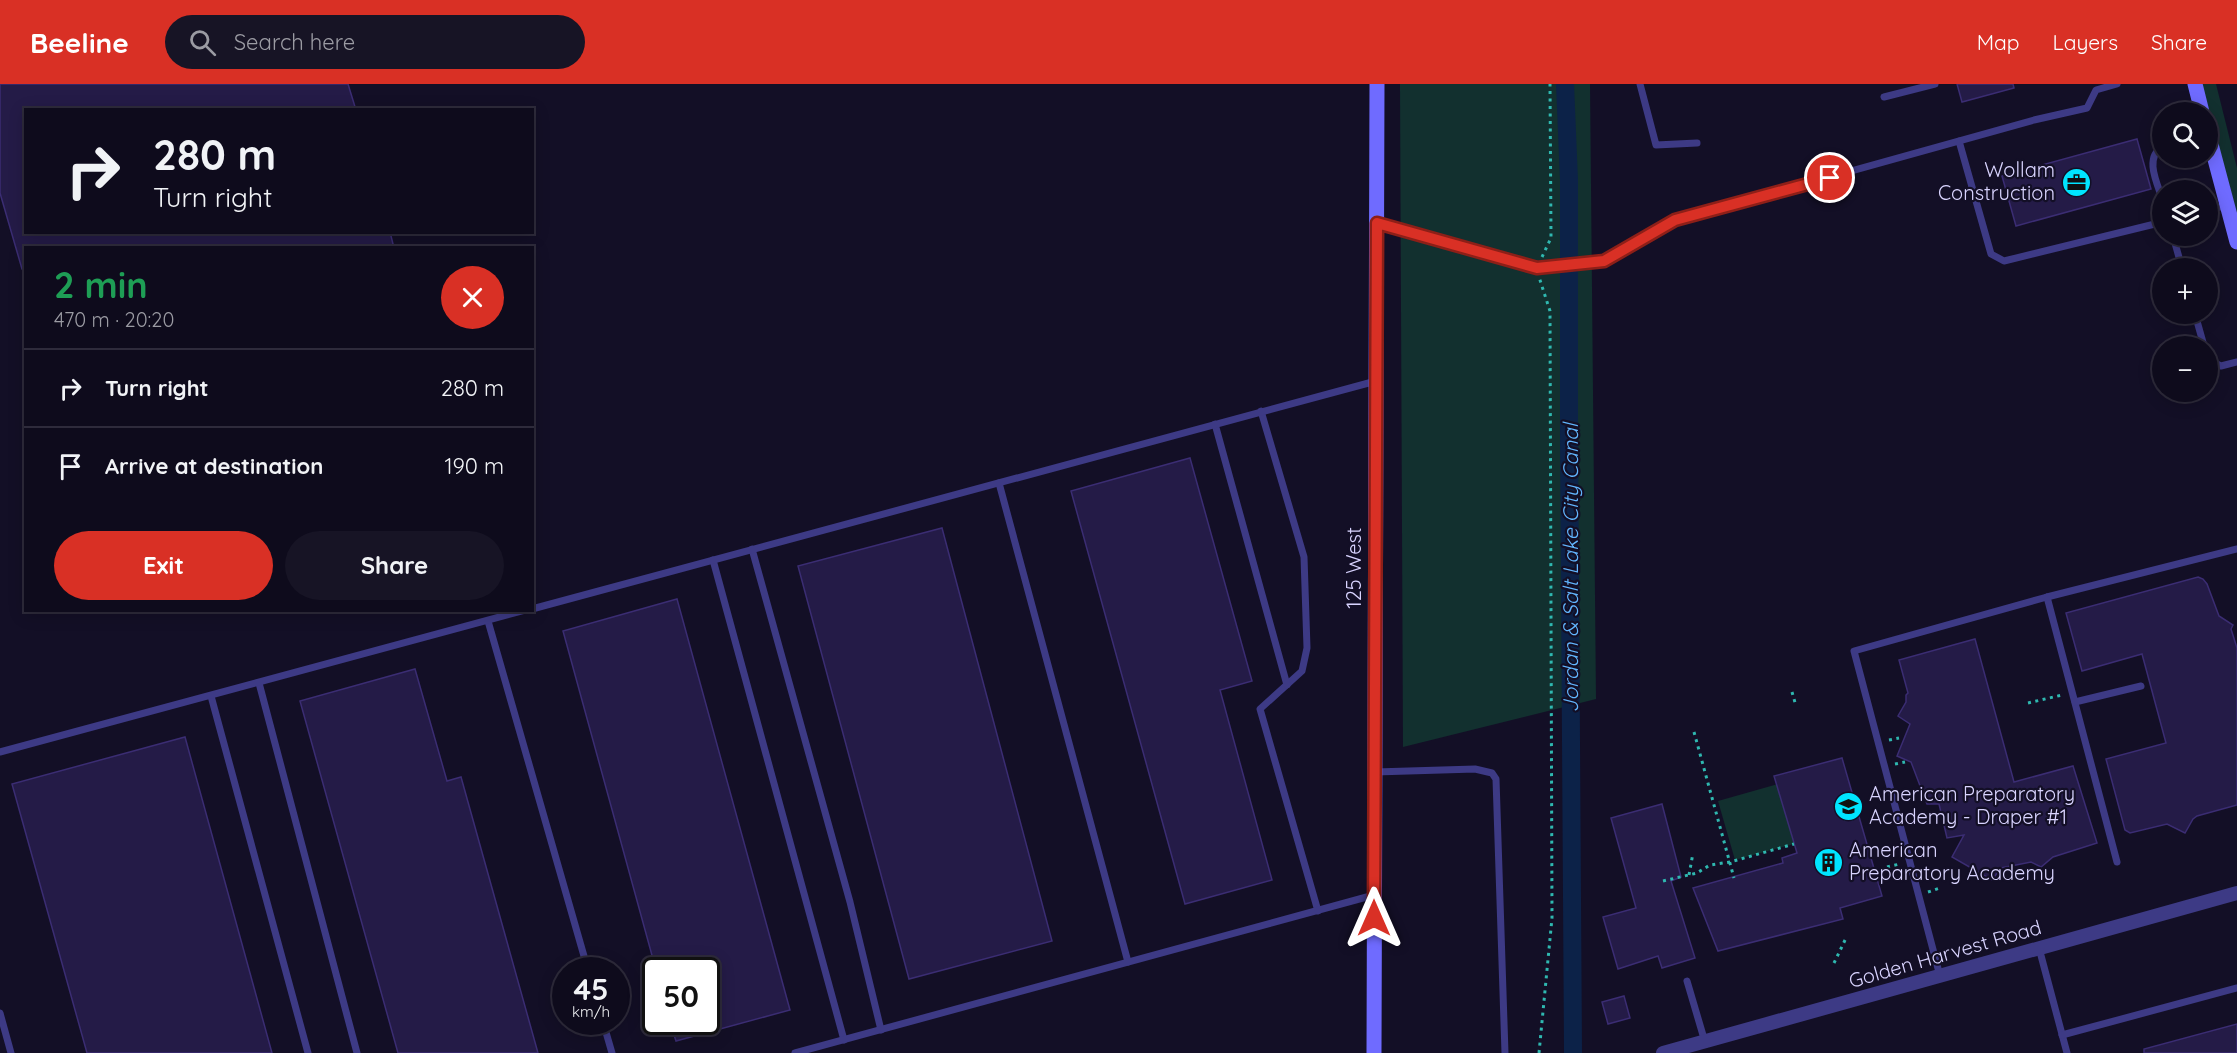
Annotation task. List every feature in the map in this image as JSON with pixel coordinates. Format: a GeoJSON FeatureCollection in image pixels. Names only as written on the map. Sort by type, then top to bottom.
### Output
{"type":"FeatureCollection","features":[{"type":"Feature","properties":{"kind":"main road","name":"125 West"},"geometry":{"type":"LineString","coordinates":[[1374,1053],[1377,84]]}},
{"type":"Feature","properties":{"kind":"main road"},"geometry":{"type":"LineString","coordinates":[[2195,84],[2200,102]]}},
{"type":"Feature","properties":{"kind":"main road"},"geometry":{"type":"LineString","coordinates":[[2217,168],[2237,242]]}},
{"type":"Feature","properties":{"kind":"street","name":"Golden Harvest Road"},"geometry":{"type":"LineString","coordinates":[[1663,1053],[2237,894]]}},
{"type":"Feature","properties":{"kind":"lane"},"geometry":{"type":"LineString","coordinates":[[1640,84],[1656,145],[1697,143]]}},
{"type":"Feature","properties":{"kind":"lane"},"geometry":{"type":"LineString","coordinates":[[1884,97],[1935,84]]}},
{"type":"Feature","properties":{"kind":"lane"},"geometry":{"type":"LineString","coordinates":[[1377,223],[1540,268],[1604,261],[1675,220],[2034,120],[2087,108],[2096,90],[2117,84]]}},
{"type":"Feature","properties":{"kind":"lane"},"geometry":{"type":"LineString","coordinates":[[1959,141],[1991,254],[2004,261],[2152,225]]}},
{"type":"Feature","properties":{"kind":"lane"},"geometry":{"type":"LineString","coordinates":[[2218,207],[2227,205]]}},
{"type":"Feature","properties":{"kind":"lane"},"geometry":{"type":"LineString","coordinates":[[2218,364],[2222,366],[2237,362]]}},
{"type":"Feature","properties":{"kind":"lane"},"geometry":{"type":"LineString","coordinates":[[534,608],[1376,380]]}},
{"type":"Feature","properties":{"kind":"lane"},"geometry":{"type":"LineString","coordinates":[[1261,411],[1304,557],[1307,648],[1302,671],[1260,709],[1318,911]]}},
{"type":"Feature","properties":{"kind":"lane"},"geometry":{"type":"LineString","coordinates":[[1215,424],[1287,685]]}},
{"type":"Feature","properties":{"kind":"lane"},"geometry":{"type":"LineString","coordinates":[[999,483],[1128,962]]}},
{"type":"Feature","properties":{"kind":"lane"},"geometry":{"type":"LineString","coordinates":[[752,549],[850,902],[881,1030]]}},
{"type":"Feature","properties":{"kind":"lane"},"geometry":{"type":"LineString","coordinates":[[1940,976],[1854,651],[2047,597],[2237,549]]}},
{"type":"Feature","properties":{"kind":"lane"},"geometry":{"type":"LineString","coordinates":[[713,560],[844,1040]]}},
{"type":"Feature","properties":{"kind":"lane"},"geometry":{"type":"LineString","coordinates":[[2047,597],[2117,862]]}},
{"type":"Feature","properties":{"kind":"lane"},"geometry":{"type":"LineString","coordinates":[[0,752],[518,612]]}},
{"type":"Feature","properties":{"kind":"lane"},"geometry":{"type":"LineString","coordinates":[[488,621],[584,957]]}},
{"type":"Feature","properties":{"kind":"lane"},"geometry":{"type":"LineString","coordinates":[[259,683],[357,1053]]}},
{"type":"Feature","properties":{"kind":"lane"},"geometry":{"type":"LineString","coordinates":[[2075,702],[2141,686]]}},
{"type":"Feature","properties":{"kind":"lane"},"geometry":{"type":"LineString","coordinates":[[211,696],[308,1053]]}},
{"type":"Feature","properties":{"kind":"lane"},"geometry":{"type":"LineString","coordinates":[[1375,772],[1475,769],[1492,773],[1496,779],[1504,1053]]}},
{"type":"Feature","properties":{"kind":"lane"},"geometry":{"type":"LineString","coordinates":[[795,1053],[1374,895]]}},
{"type":"Feature","properties":{"kind":"lane"},"geometry":{"type":"LineString","coordinates":[[2039,948],[2067,1053]]}},
{"type":"Feature","properties":{"kind":"lane"},"geometry":{"type":"LineString","coordinates":[[1687,981],[1705,1042]]}},
{"type":"Feature","properties":{"kind":"lane"},"geometry":{"type":"LineString","coordinates":[[2062,1035],[2237,988]]}},
{"type":"Feature","properties":{"kind":"lane"},"geometry":{"type":"LineString","coordinates":[[0,1013],[10,1053]]}},
{"type":"Feature","properties":{"kind":"lane"},"geometry":{"type":"LineString","coordinates":[[607,1035],[612,1053]]}},
{"type":"Feature","properties":{"kind":"path"},"geometry":{"type":"LineString","coordinates":[[1539,1053],[1552,918],[1550,311],[1540,268],[1551,238],[1550,84]]}},
{"type":"Feature","properties":{"kind":"path"},"geometry":{"type":"LineString","coordinates":[[1792,692],[1796,706]]}},
{"type":"Feature","properties":{"kind":"path"},"geometry":{"type":"LineString","coordinates":[[2028,703],[2073,692]]}},
{"type":"Feature","properties":{"kind":"path"},"geometry":{"type":"LineString","coordinates":[[1694,732],[1734,878]]}},
{"type":"Feature","properties":{"kind":"path"},"geometry":{"type":"LineString","coordinates":[[1663,881],[1698,873],[1710,865],[1730,862],[1794,843]]}},
{"type":"Feature","properties":{"kind":"path"},"geometry":{"type":"LineString","coordinates":[[1689,875],[1693,853]]}},
{"type":"Feature","properties":{"kind":"path"},"geometry":{"type":"LineString","coordinates":[[1834,963],[1847,936]]}},
{"type":"Feature","properties":{"kind":"green space"},"geometry":{"type":"Polygon","coordinates":[[[1400,84],[1590,84],[1596,699],[1403,747],[1400,84]]]}},
{"type":"Feature","properties":{"kind":"green space"},"geometry":{"type":"Polygon","coordinates":[[[2202,84],[2216,84],[2237,168],[2237,214],[2218,143],[2218,102],[2207,102],[2202,84]]]}},
{"type":"Feature","properties":{"kind":"green space"},"geometry":{"type":"Polygon","coordinates":[[[1778,784],[1794,844],[1735,860],[1718,801],[1778,784]]]}},
{"type":"Feature","properties":{"kind":"building"},"geometry":{"type":"Polygon","coordinates":[[[0,84],[348,84],[355,108],[24,108],[24,234],[390,234],[394,246],[24,246],[24,269],[22,269],[0,193],[0,84]]]}},
{"type":"Feature","properties":{"kind":"building"},"geometry":{"type":"Polygon","coordinates":[[[1957,84],[2013,84],[2014,88],[1962,102],[1957,84]]]}},
{"type":"Feature","properties":{"kind":"building","name":"Wollam Construction"},"geometry":{"type":"Polygon","coordinates":[[[2137,139],[2151,189],[2016,226],[2002,176],[2137,139]]]}},
{"type":"Feature","properties":{"kind":"building"},"geometry":{"type":"Polygon","coordinates":[[[1190,458],[1252,681],[1220,690],[1272,880],[1185,904],[1071,491],[1190,458]]]}},
{"type":"Feature","properties":{"kind":"building"},"geometry":{"type":"Polygon","coordinates":[[[942,528],[1052,941],[909,979],[798,566],[942,528]]]}},
{"type":"Feature","properties":{"kind":"building"},"geometry":{"type":"Polygon","coordinates":[[[2198,577],[2207,584],[2219,616],[2233,625],[2231,629],[2237,648],[2237,805],[2197,816],[2185,833],[2167,824],[2130,833],[2125,830],[2106,759],[2166,743],[2142,654],[2082,671],[2066,613],[2198,577]]]}},
{"type":"Feature","properties":{"kind":"building"},"geometry":{"type":"Polygon","coordinates":[[[677,599],[790,1010],[720,1029],[720,957],[652,957],[563,631],[677,599]]]}},
{"type":"Feature","properties":{"kind":"building","name":"American Preparatory Academy"},"geometry":{"type":"Polygon","coordinates":[[[1975,639],[2014,782],[2073,766],[2097,843],[2053,857],[2041,867],[2031,862],[2001,868],[1992,880],[1952,857],[1964,835],[1947,838],[1939,804],[1927,804],[1911,762],[1897,756],[1910,724],[1898,716],[1908,693],[1899,660],[1975,639]]]}},
{"type":"Feature","properties":{"kind":"building"},"geometry":{"type":"Polygon","coordinates":[[[415,669],[447,781],[461,777],[538,1053],[398,1053],[300,701],[415,669]]]}},
{"type":"Feature","properties":{"kind":"building"},"geometry":{"type":"Polygon","coordinates":[[[185,737],[272,1053],[87,1053],[12,784],[185,737]]]}},
{"type":"Feature","properties":{"kind":"building","name":"American Preparatory Academy"},"geometry":{"type":"Polygon","coordinates":[[[1842,758],[1882,896],[1840,908],[1843,919],[1718,951],[1693,888],[1783,863],[1782,858],[1797,853],[1774,776],[1842,758]]]}},
{"type":"Feature","properties":{"kind":"building"},"geometry":{"type":"Polygon","coordinates":[[[1662,804],[1681,877],[1671,881],[1695,958],[1662,968],[1658,956],[1618,969],[1603,917],[1636,908],[1611,818],[1662,804]]]}},
{"type":"Feature","properties":{"kind":"building"},"geometry":{"type":"Polygon","coordinates":[[[1624,996],[1630,1018],[1608,1024],[1602,1002],[1624,996]]]}},
{"type":"Feature","properties":{"kind":"building"},"geometry":{"type":"Polygon","coordinates":[[[2237,1024],[2237,1053],[2144,1053],[2144,1049],[2237,1024]]]}},
{"type":"Feature","properties":{"kind":"building"},"geometry":{"type":"Polygon","coordinates":[[[674,1035],[698,1035],[676,1041],[674,1035]]]}},
{"type":"Feature","properties":{"kind":"waterway","name":"Jordan & Salt Lake City Canal"},"geometry":{"type":"LineString","coordinates":[[1565,84],[1569,180],[1573,1053]]}},
{"type":"Feature","properties":{"kind":"place","name":"Wollam Construction"},"geometry":{"type":"Point","coordinates":[2076,182]}},
{"type":"Feature","properties":{"kind":"place","name":"American Preparatory Academy - Draper #1"},"geometry":{"type":"Point","coordinates":[1848,806]}},
{"type":"Feature","properties":{"kind":"place","name":"American Preparatory Academy"},"geometry":{"type":"Point","coordinates":[1828,862]}},
{"type":"Feature","properties":{"kind":"route"},"geometry":{"type":"LineString","coordinates":[[1374,918],[1377,223],[1537,268],[1604,261],[1675,220],[1830,178]]}}]}
